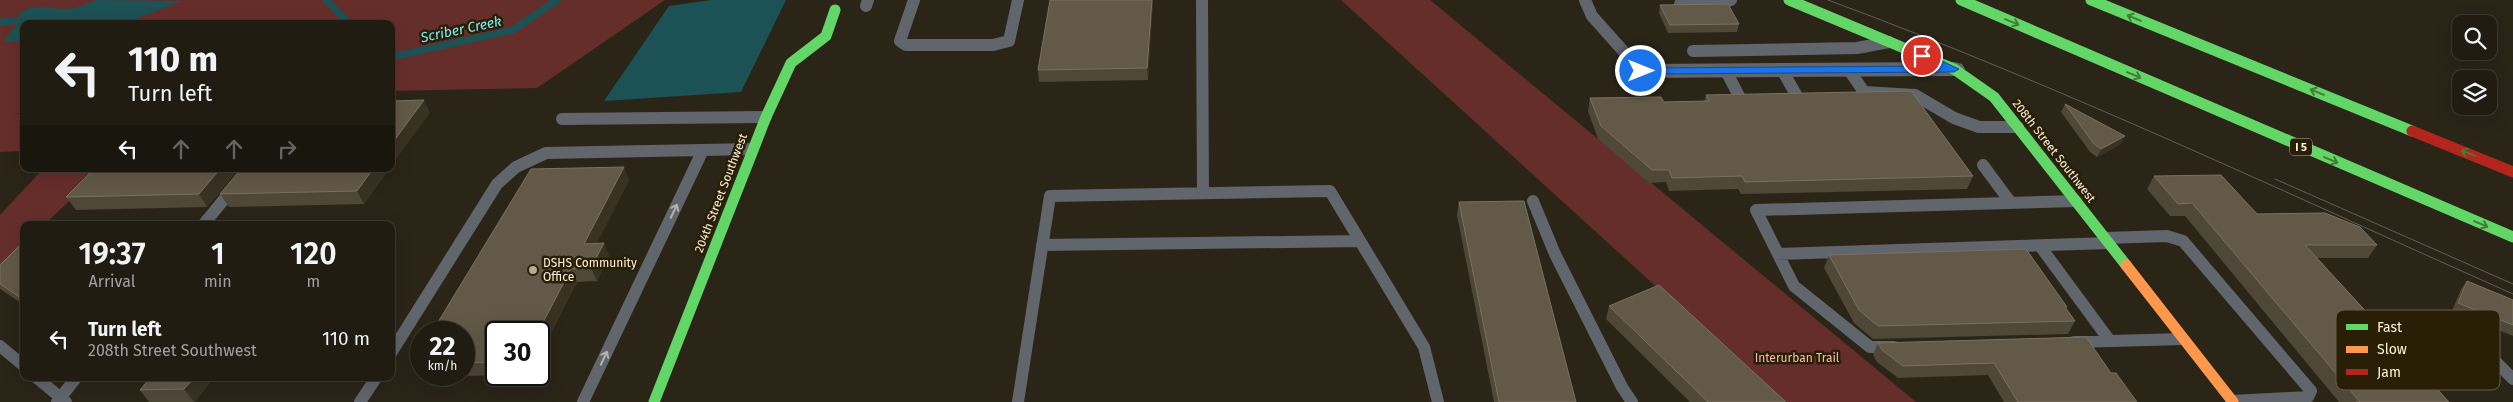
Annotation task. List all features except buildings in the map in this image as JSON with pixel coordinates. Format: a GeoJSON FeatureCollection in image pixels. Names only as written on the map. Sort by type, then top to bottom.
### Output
{"type":"FeatureCollection","features":[{"type":"Feature","properties":{"kind":"main road","name":"208th Street Southwest"},"geometry":{"type":"LineString","coordinates":[[1789,0],[1954,69],[1994,96],[2232,402]]}},
{"type":"Feature","properties":{"kind":"main road"},"geometry":{"type":"LineString","coordinates":[[2091,0],[2513,172]]}},
{"type":"Feature","properties":{"kind":"main road","name":"I 5"},"geometry":{"type":"LineString","coordinates":[[1963,1],[2513,238]]}},
{"type":"Feature","properties":{"kind":"main road","name":"204th Street Southwest"},"geometry":{"type":"LineString","coordinates":[[654,402],[766,116],[791,63],[826,36],[836,5]]}},
{"type":"Feature","properties":{"kind":"street"},"geometry":{"type":"LineString","coordinates":[[1641,71],[1954,69]]}},
{"type":"Feature","properties":{"kind":"lane"},"geometry":{"type":"LineString","coordinates":[[914,0],[900,41],[906,45],[993,45],[1008,41],[1018,0]]}},
{"type":"Feature","properties":{"kind":"lane"},"geometry":{"type":"LineString","coordinates":[[1202,0],[1203,193]]}},
{"type":"Feature","properties":{"kind":"lane"},"geometry":{"type":"LineString","coordinates":[[1585,0],[1592,16],[1641,71]]}},
{"type":"Feature","properties":{"kind":"lane"},"geometry":{"type":"LineString","coordinates":[[1680,4],[1721,3],[1731,0]]}},
{"type":"Feature","properties":{"kind":"lane"},"geometry":{"type":"LineString","coordinates":[[1693,51],[1857,48],[1889,42]]}},
{"type":"Feature","properties":{"kind":"lane"},"geometry":{"type":"LineString","coordinates":[[1782,70],[1798,98]]}},
{"type":"Feature","properties":{"kind":"lane"},"geometry":{"type":"LineString","coordinates":[[1849,70],[1864,92],[1915,95],[1954,118],[1973,125],[2018,127]]}},
{"type":"Feature","properties":{"kind":"lane"},"geometry":{"type":"LineString","coordinates":[[1726,71],[1741,100]]}},
{"type":"Feature","properties":{"kind":"lane"},"geometry":{"type":"LineString","coordinates":[[562,119],[766,116]]}},
{"type":"Feature","properties":{"kind":"lane"},"geometry":{"type":"LineString","coordinates":[[395,347],[497,184],[516,167],[546,153],[753,149]]}},
{"type":"Feature","properties":{"kind":"lane"},"geometry":{"type":"LineString","coordinates":[[583,402],[703,150]]}},
{"type":"Feature","properties":{"kind":"lane"},"geometry":{"type":"LineString","coordinates":[[1983,165],[2011,203]]}},
{"type":"Feature","properties":{"kind":"lane"},"geometry":{"type":"LineString","coordinates":[[206,221],[247,172]]}},
{"type":"Feature","properties":{"kind":"lane"},"geometry":{"type":"LineString","coordinates":[[1018,402],[1050,196],[1330,191],[1424,347],[1438,402]]}},
{"type":"Feature","properties":{"kind":"lane"},"geometry":{"type":"LineString","coordinates":[[1534,201],[1555,254],[1622,387],[1632,402]]}},
{"type":"Feature","properties":{"kind":"lane"},"geometry":{"type":"LineString","coordinates":[[1908,346],[1870,348],[1794,286],[1756,210],[2076,201]]}},
{"type":"Feature","properties":{"kind":"lane"},"geometry":{"type":"LineString","coordinates":[[1778,254],[2040,246],[2167,236],[2183,240],[2311,392],[2308,397],[2232,402]]}},
{"type":"Feature","properties":{"kind":"lane"},"geometry":{"type":"LineString","coordinates":[[1042,245],[1360,241]]}},
{"type":"Feature","properties":{"kind":"lane"},"geometry":{"type":"LineString","coordinates":[[2040,246],[2110,341]]}},
{"type":"Feature","properties":{"kind":"lane"},"geometry":{"type":"LineString","coordinates":[[2062,342],[2184,339]]}},
{"type":"Feature","properties":{"kind":"lane"},"geometry":{"type":"LineString","coordinates":[[0,346],[20,363]]}},
{"type":"Feature","properties":{"kind":"lane"},"geometry":{"type":"LineString","coordinates":[[2500,366],[2513,379]]}},
{"type":"Feature","properties":{"kind":"lane"},"geometry":{"type":"LineString","coordinates":[[40,381],[61,401],[74,381]]}},
{"type":"Feature","properties":{"kind":"lane"},"geometry":{"type":"LineString","coordinates":[[360,402],[374,381]]}},
{"type":"Feature","properties":{"kind":"green space"},"geometry":{"type":"Polygon","coordinates":[[[0,0],[665,0],[537,88],[395,91],[395,20],[20,20],[20,113],[13,114],[20,114],[20,151],[0,152],[0,0]]]}},
{"type":"Feature","properties":{"kind":"green space","name":"Interurban Trail"},"geometry":{"type":"Polygon","coordinates":[[[1341,0],[1430,0],[1916,402],[1783,402],[1341,0]]]}},
{"type":"Feature","properties":{"kind":"green space"},"geometry":{"type":"Polygon","coordinates":[[[40,172],[100,172],[48,221],[20,221],[20,248],[0,267],[0,215],[40,172]]]}},
{"type":"Feature","properties":{"kind":"water"},"geometry":{"type":"Polygon","coordinates":[[[97,0],[182,1],[133,20],[20,20],[20,41],[2,42],[18,24],[19,13],[27,9],[34,7],[75,8],[97,0]]]}},
{"type":"Feature","properties":{"kind":"water"},"geometry":{"type":"Polygon","coordinates":[[[711,0],[786,0],[741,92],[604,101],[669,6],[711,0]]]}},
{"type":"Feature","properties":{"kind":"waterway","name":"Scriber Creek"},"geometry":{"type":"LineString","coordinates":[[326,0],[345,20]]}},
{"type":"Feature","properties":{"kind":"waterway","name":"Scriber Creek"},"geometry":{"type":"LineString","coordinates":[[395,56],[513,30],[557,0]]}},
{"type":"Feature","properties":{"kind":"waterway","name":"Scriber Creek"},"geometry":{"type":"LineString","coordinates":[[0,22],[20,21]]}},
{"type":"Feature","properties":{"kind":"tram line"},"geometry":{"type":"LineString","coordinates":[[1828,0],[1915,33],[2087,104],[2513,294]]}},
{"type":"Feature","properties":{"kind":"tram line"},"geometry":{"type":"LineString","coordinates":[[2275,179],[2513,284]]}},
{"type":"Feature","properties":{"kind":"traffic: fast"},"geometry":{"type":"LineString","coordinates":[[1789,0],[1954,69],[1994,97],[2126,265]]}},
{"type":"Feature","properties":{"kind":"traffic: fast"},"geometry":{"type":"LineString","coordinates":[[1961,0],[2513,237]]}},
{"type":"Feature","properties":{"kind":"traffic: fast"},"geometry":{"type":"LineString","coordinates":[[2091,0],[2412,131]]}},
{"type":"Feature","properties":{"kind":"traffic: fast"},"geometry":{"type":"LineString","coordinates":[[654,402],[766,117],[791,63],[826,36],[835,10]]}},
{"type":"Feature","properties":{"kind":"traffic: slow"},"geometry":{"type":"LineString","coordinates":[[2126,265],[2233,402]]}},
{"type":"Feature","properties":{"kind":"traffic: jam"},"geometry":{"type":"LineString","coordinates":[[2412,131],[2513,172]]}},
{"type":"Feature","properties":{"kind":"place","name":"DSHS Community Office"},"geometry":{"type":"Point","coordinates":[533,270]}},
{"type":"Feature","properties":{"kind":"route"},"geometry":{"type":"LineString","coordinates":[[1641,71],[1954,69],[1922,56]]}}]}
